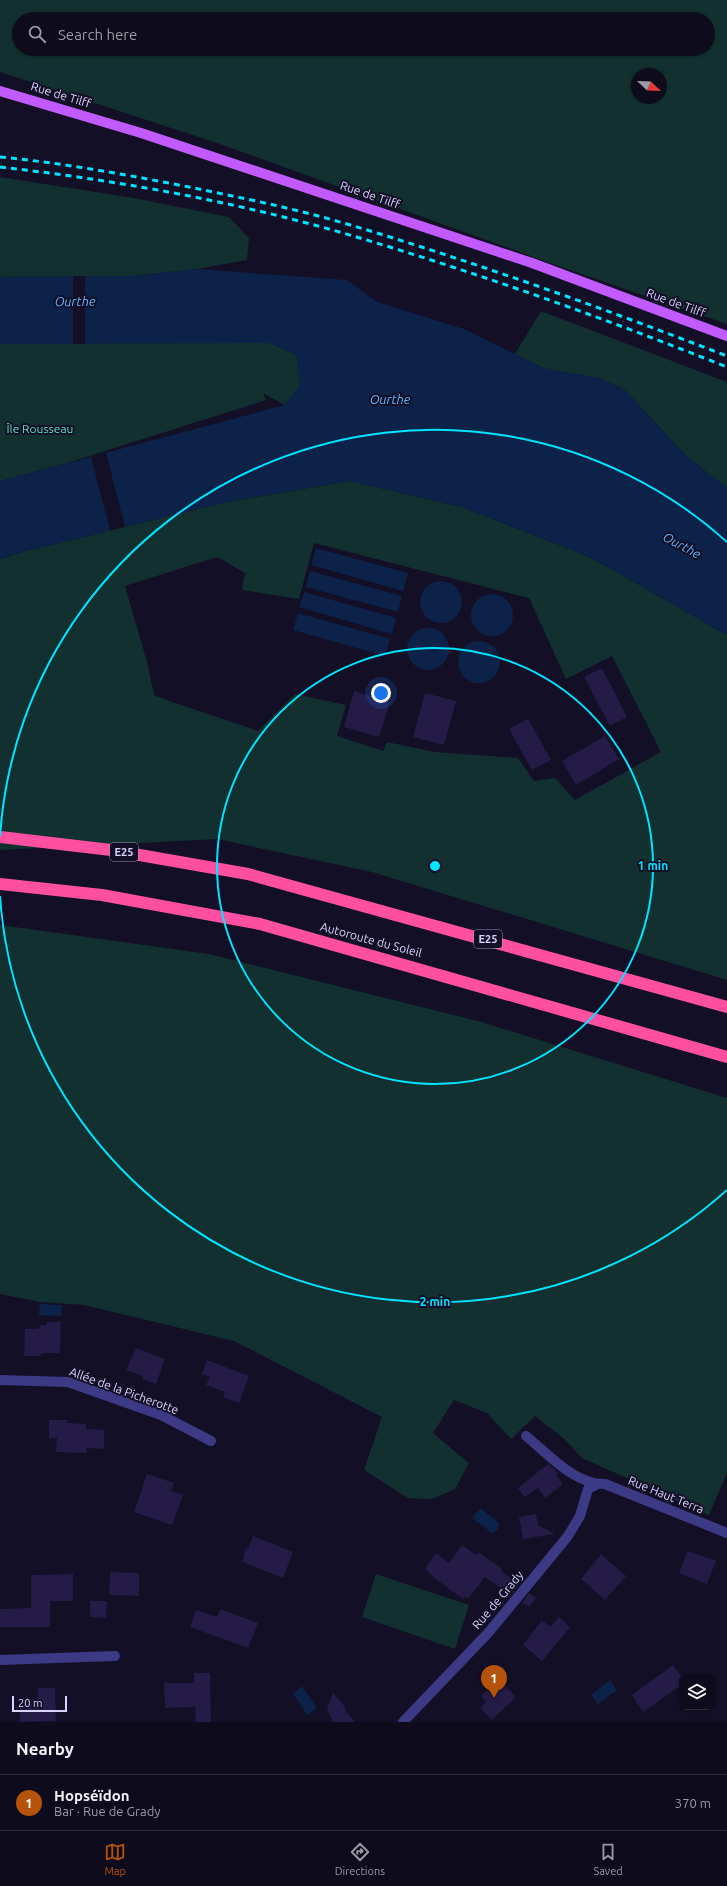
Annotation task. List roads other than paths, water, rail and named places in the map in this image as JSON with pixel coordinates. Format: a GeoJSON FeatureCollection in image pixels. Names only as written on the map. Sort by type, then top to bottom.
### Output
{"type":"FeatureCollection","features":[{"type":"Feature","properties":{"kind":"highway","name":"E25"},"geometry":{"type":"LineString","coordinates":[[0,837],[111,850],[248,874],[575,963],[727,1007]]}},
{"type":"Feature","properties":{"kind":"highway","name":"Autoroute du Soleil"},"geometry":{"type":"LineString","coordinates":[[0,884],[102,895],[260,924],[430,971],[727,1057]]}},
{"type":"Feature","properties":{"kind":"main road","name":"Rue de Tilff"},"geometry":{"type":"LineString","coordinates":[[0,91],[141,133],[502,253],[727,336]]}},
{"type":"Feature","properties":{"kind":"street","name":"Allée de la Picherotte"},"geometry":{"type":"LineString","coordinates":[[0,1380],[68,1382],[161,1416],[211,1441]]}},
{"type":"Feature","properties":{"kind":"street","name":"Rue Haut Terra"},"geometry":{"type":"LineString","coordinates":[[526,1436],[572,1474],[596,1485],[605,1484],[727,1533]]}},
{"type":"Feature","properties":{"kind":"street","name":"Rue de Grady"},"geometry":{"type":"LineString","coordinates":[[403,1722],[489,1632],[568,1536],[580,1516],[588,1489],[596,1485]]}},
{"type":"Feature","properties":{"kind":"street"},"geometry":{"type":"LineString","coordinates":[[0,1660],[115,1656]]}},
{"type":"Feature","properties":{"kind":"water","name":"Ourthe"},"geometry":{"type":"Polygon","coordinates":[[[198,269],[347,280],[377,302],[464,329],[546,369],[600,378],[625,390],[686,456],[727,488],[727,635],[592,558],[462,507],[350,481],[231,501],[26,551],[0,559],[0,481],[285,405],[300,384],[296,355],[270,343],[0,344],[0,277],[132,276],[198,269]]]}},
{"type":"Feature","properties":{"kind":"water"},"geometry":{"type":"Polygon","coordinates":[[[316,548],[408,573],[403,591],[311,565],[316,548]]]}},
{"type":"Feature","properties":{"kind":"water"},"geometry":{"type":"Polygon","coordinates":[[[310,571],[402,596],[398,612],[306,587],[310,571]]]}},
{"type":"Feature","properties":{"kind":"water"},"geometry":{"type":"Polygon","coordinates":[[[437,581],[445,581],[453,584],[459,590],[462,602],[459,614],[453,620],[445,623],[437,623],[429,620],[423,614],[420,606],[420,598],[423,590],[429,584],[437,581]]]}},
{"type":"Feature","properties":{"kind":"water"},"geometry":{"type":"Polygon","coordinates":[[[304,592],[396,618],[392,634],[299,607],[304,592]]]}},
{"type":"Feature","properties":{"kind":"water"},"geometry":{"type":"Polygon","coordinates":[[[488,594],[496,594],[504,597],[510,603],[513,615],[510,627],[504,633],[496,636],[488,636],[480,633],[474,627],[471,619],[471,611],[474,603],[480,597],[488,594]]]}},
{"type":"Feature","properties":{"kind":"water"},"geometry":{"type":"Polygon","coordinates":[[[298,613],[390,639],[385,656],[293,630],[298,613]]]}},
{"type":"Feature","properties":{"kind":"water"},"geometry":{"type":"Polygon","coordinates":[[[424,628],[432,628],[440,631],[446,637],[449,649],[446,661],[440,667],[432,670],[424,670],[416,667],[410,661],[407,653],[407,645],[410,637],[416,631],[424,628]]]}},
{"type":"Feature","properties":{"kind":"water"},"geometry":{"type":"Polygon","coordinates":[[[479,641],[494,647],[500,662],[494,677],[479,683],[464,677],[458,662],[464,647],[479,641]]]}},
{"type":"Feature","properties":{"kind":"water"},"geometry":{"type":"Polygon","coordinates":[[[40,1304],[62,1305],[61,1316],[39,1315],[40,1304]]]}},
{"type":"Feature","properties":{"kind":"water"},"geometry":{"type":"Polygon","coordinates":[[[480,1508],[499,1523],[498,1530],[492,1533],[472,1518],[480,1508]]]}},
{"type":"Feature","properties":{"kind":"water"},"geometry":{"type":"Polygon","coordinates":[[[610,1680],[617,1690],[598,1704],[591,1695],[610,1680]]]}},
{"type":"Feature","properties":{"kind":"water"},"geometry":{"type":"Polygon","coordinates":[[[302,1686],[317,1708],[307,1715],[293,1693],[302,1686]]]}},
{"type":"Feature","properties":{"kind":"railway"},"geometry":{"type":"LineString","coordinates":[[0,157],[23,159],[138,177],[327,218],[491,270],[633,320],[727,356]]}},
{"type":"Feature","properties":{"kind":"railway"},"geometry":{"type":"LineString","coordinates":[[0,167],[86,178],[216,201],[343,233],[488,279],[632,330],[727,367]]}},
{"type":"Feature","properties":{"kind":"place","name":"Hopséïdon"},"geometry":{"type":"Point","coordinates":[494,1698]}},
{"type":"Feature","properties":{"kind":"park label","name":"Île Rousseau"},"geometry":{"type":"Point","coordinates":[40,429]}}]}
